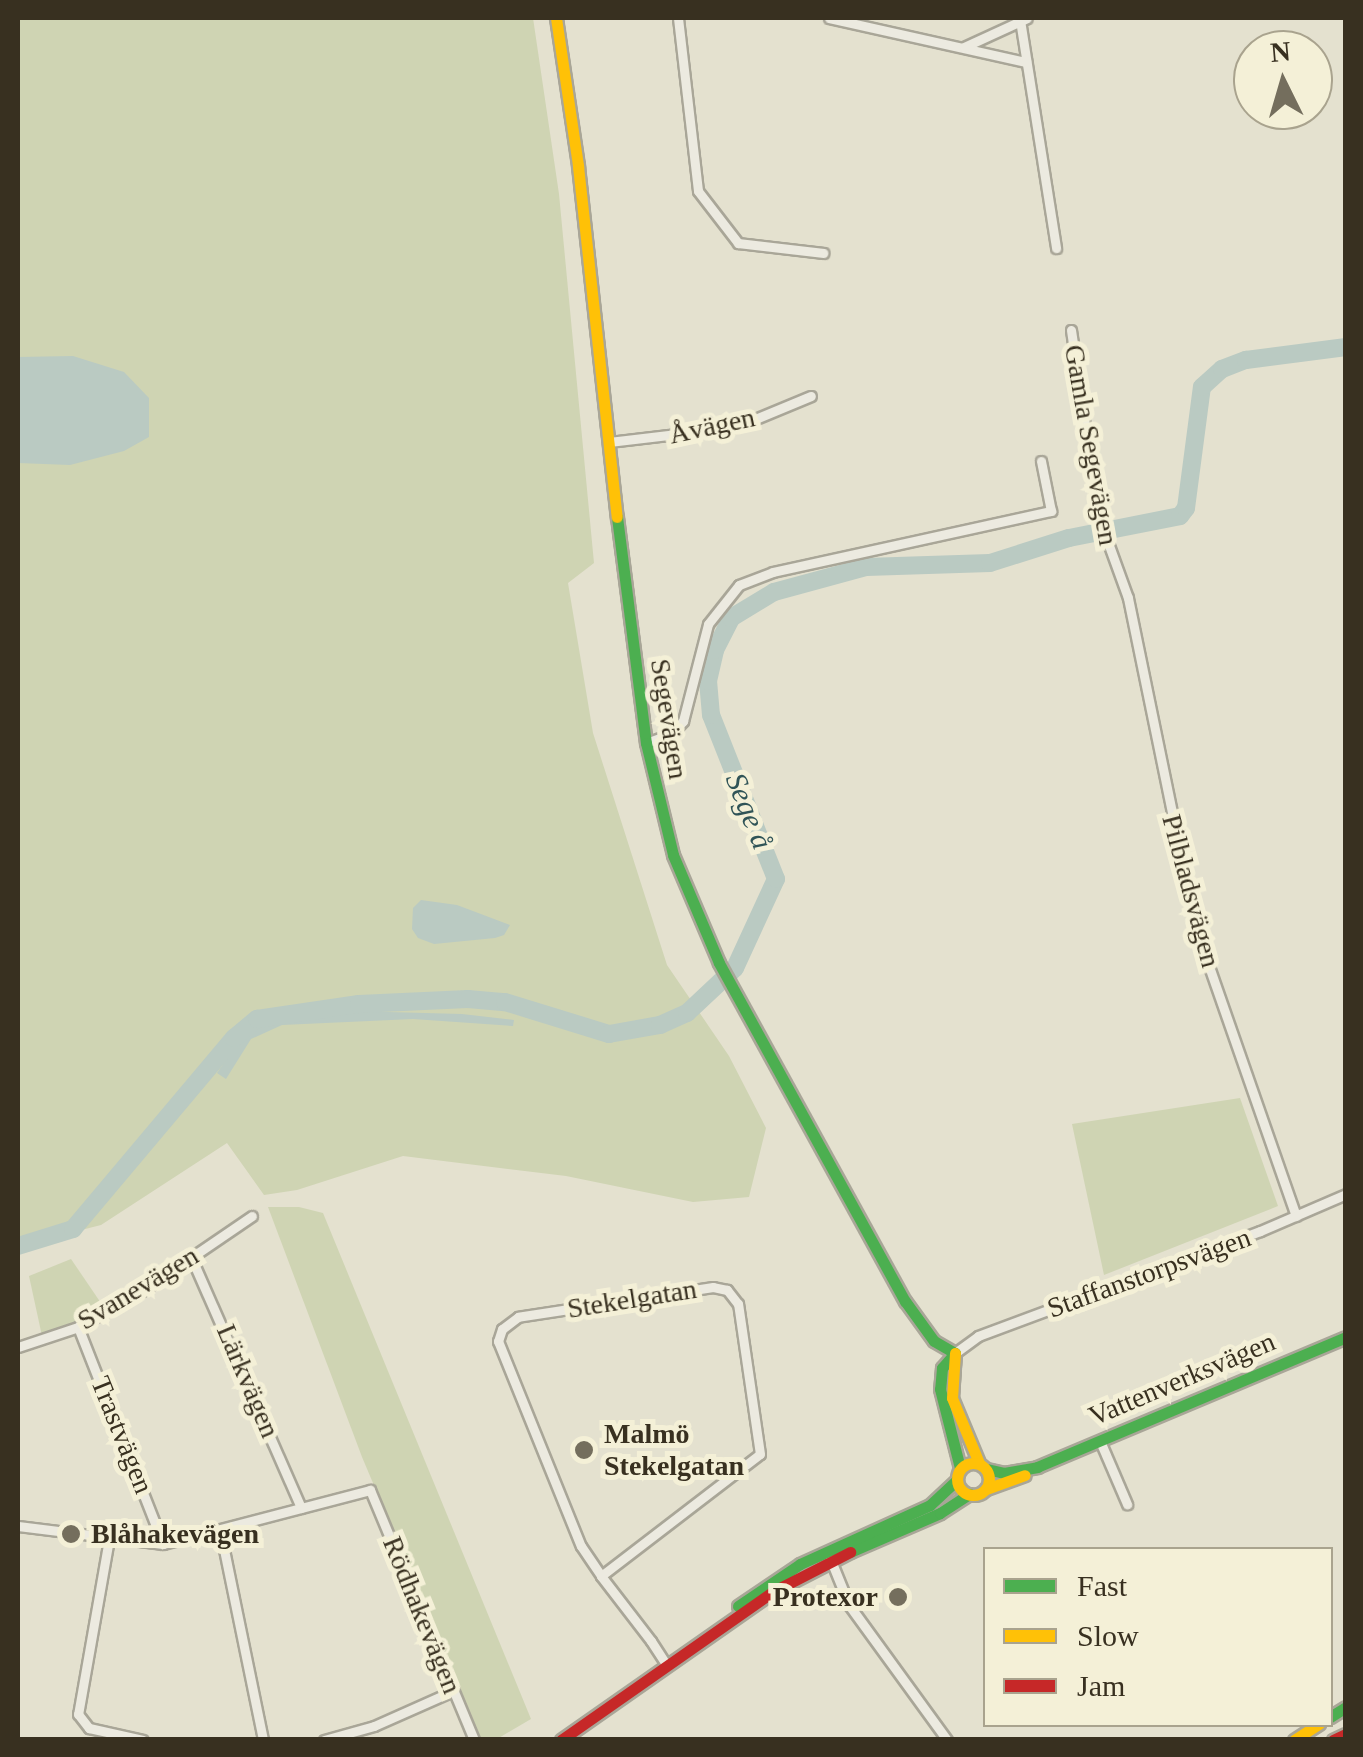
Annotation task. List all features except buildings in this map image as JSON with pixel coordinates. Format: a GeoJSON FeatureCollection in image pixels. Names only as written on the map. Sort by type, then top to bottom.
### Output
{"type":"FeatureCollection","features":[{"type":"Feature","properties":{"kind":"main road","name":"Segevägen"},"geometry":{"type":"LineString","coordinates":[[556,18],[578,166],[646,743],[673,856],[719,962],[904,1301],[934,1341],[954,1353]]}},
{"type":"Feature","properties":{"kind":"main road","name":"Vattenverksvägen"},"geometry":{"type":"LineString","coordinates":[[969,1494],[1346,1337]]}},
{"type":"Feature","properties":{"kind":"main road"},"geometry":{"type":"LineString","coordinates":[[954,1353],[952,1398],[983,1466],[986,1489]]}},
{"type":"Feature","properties":{"kind":"main road"},"geometry":{"type":"LineString","coordinates":[[829,1555],[932,1517],[969,1494],[959,1474],[940,1389],[942,1368],[954,1353]]}},
{"type":"Feature","properties":{"kind":"main road","name":"Vattenverksvägen"},"geometry":{"type":"LineString","coordinates":[[959,1474],[983,1466],[1004,1473],[1037,1467]]}},
{"type":"Feature","properties":{"kind":"main road"},"geometry":{"type":"LineString","coordinates":[[561,1740],[692,1644],[829,1555],[930,1506],[959,1474]]}},
{"type":"Feature","properties":{"kind":"main road"},"geometry":{"type":"LineString","coordinates":[[1333,1740],[1346,1734]]}},
{"type":"Feature","properties":{"kind":"street"},"geometry":{"type":"LineString","coordinates":[[678,18],[698,191],[738,243],[823,253]]}},
{"type":"Feature","properties":{"kind":"street"},"geometry":{"type":"LineString","coordinates":[[829,18],[1026,62]]}},
{"type":"Feature","properties":{"kind":"street"},"geometry":{"type":"LineString","coordinates":[[964,46],[1024,19],[1026,62],[1056,248]]}},
{"type":"Feature","properties":{"kind":"street","name":"Gamla Segevägen"},"geometry":{"type":"LineString","coordinates":[[1071,330],[1098,515],[1110,555]]}},
{"type":"Feature","properties":{"kind":"street","name":"Åvägen"},"geometry":{"type":"LineString","coordinates":[[608,442],[736,427],[811,396]]}},
{"type":"Feature","properties":{"kind":"street"},"geometry":{"type":"LineString","coordinates":[[646,743],[671,734],[683,721],[708,624],[739,586],[772,572],[1051,511],[1041,461]]}},
{"type":"Feature","properties":{"kind":"street","name":"Pilbladsvägen"},"geometry":{"type":"LineString","coordinates":[[1110,555],[1128,598],[1196,929],[1296,1216]]}},
{"type":"Feature","properties":{"kind":"street","name":"Staffanstorpsvägen"},"geometry":{"type":"LineString","coordinates":[[954,1353],[978,1336],[1346,1194]]}},
{"type":"Feature","properties":{"kind":"street","name":"Svanevägen"},"geometry":{"type":"LineString","coordinates":[[18,1347],[78,1327],[252,1216]]}},
{"type":"Feature","properties":{"kind":"street","name":"Lärkvägen"},"geometry":{"type":"LineString","coordinates":[[191,1257],[301,1508]]}},
{"type":"Feature","properties":{"kind":"street","name":"Stekelgatan"},"geometry":{"type":"LineString","coordinates":[[601,1576],[760,1454],[738,1304],[728,1290],[713,1287],[518,1317],[502,1328],[498,1341],[581,1546],[601,1576],[666,1664]]}},
{"type":"Feature","properties":{"kind":"street","name":"Trastvägen"},"geometry":{"type":"LineString","coordinates":[[78,1327],[163,1544]]}},
{"type":"Feature","properties":{"kind":"street"},"geometry":{"type":"LineString","coordinates":[[1100,1441],[1127,1504]]}},
{"type":"Feature","properties":{"kind":"street","name":"Rödhakevägen"},"geometry":{"type":"LineString","coordinates":[[301,1508],[370,1490],[474,1740]]}},
{"type":"Feature","properties":{"kind":"street"},"geometry":{"type":"LineString","coordinates":[[18,1526],[163,1544],[301,1508]]}},
{"type":"Feature","properties":{"kind":"street"},"geometry":{"type":"LineString","coordinates":[[220,1530],[263,1740]]}},
{"type":"Feature","properties":{"kind":"street"},"geometry":{"type":"LineString","coordinates":[[110,1539],[79,1704],[82,1721],[89,1728],[143,1740]]}},
{"type":"Feature","properties":{"kind":"street"},"geometry":{"type":"LineString","coordinates":[[829,1555],[849,1605],[948,1740]]}},
{"type":"Feature","properties":{"kind":"street"},"geometry":{"type":"LineString","coordinates":[[324,1740],[348,1737],[453,1691]]}},
{"type":"Feature","properties":{"kind":"green space"},"geometry":{"type":"Polygon","coordinates":[[[18,18],[533,18],[559,194],[594,563],[568,583],[593,733],[667,965],[729,1056],[766,1128],[749,1197],[693,1202],[566,1176],[403,1156],[297,1190],[264,1195],[227,1143],[101,1225],[18,1246],[18,18]]]}},
{"type":"Feature","properties":{"kind":"green space"},"geometry":{"type":"Polygon","coordinates":[[[1240,1098],[1278,1206],[1104,1275],[1072,1124],[1240,1098]]]}},
{"type":"Feature","properties":{"kind":"green space"},"geometry":{"type":"Polygon","coordinates":[[[268,1207],[299,1207],[323,1213],[531,1719],[497,1739],[481,1739],[362,1457],[268,1207]]]}},
{"type":"Feature","properties":{"kind":"green space"},"geometry":{"type":"Polygon","coordinates":[[[71,1259],[105,1309],[42,1336],[29,1276],[71,1259]]]}},
{"type":"Feature","properties":{"kind":"shaded area"},"geometry":{"type":"Polygon","coordinates":[[[73,356],[124,372],[149,398],[149,437],[124,451],[70,465],[18,463],[18,357],[73,356]]]}},
{"type":"Feature","properties":{"kind":"shaded area"},"geometry":{"type":"Polygon","coordinates":[[[421,900],[457,905],[510,925],[504,935],[495,938],[434,944],[418,938],[412,929],[413,908],[421,900]]]}},
{"type":"Feature","properties":{"kind":"shaded area"},"geometry":{"type":"Polygon","coordinates":[[[351,1011],[462,1014],[514,1020],[513,1026],[413,1019],[282,1025],[251,1039],[226,1079],[217,1073],[247,1030],[262,1022],[351,1011]]]}},
{"type":"Feature","properties":{"kind":"waterway","name":"Sege å"},"geometry":{"type":"LineString","coordinates":[[18,1246],[73,1229],[234,1038],[257,1019],[359,1004],[468,999],[505,1002],[609,1034],[660,1025],[687,1013],[735,968],[776,879],[711,715],[708,681],[715,650],[731,618],[774,592],[866,567],[990,563],[1069,538],[1180,516],[1186,508],[1202,387],[1222,369],[1246,360],[1346,347]]}},
{"type":"Feature","properties":{"kind":"traffic: fast"},"geometry":{"type":"LineString","coordinates":[[617,517],[646,743],[673,855],[719,963],[905,1301],[934,1341],[955,1353]]}},
{"type":"Feature","properties":{"kind":"traffic: fast"},"geometry":{"type":"LineString","coordinates":[[987,1469],[1004,1473],[1037,1467],[1346,1337]]}},
{"type":"Feature","properties":{"kind":"traffic: fast"},"geometry":{"type":"LineString","coordinates":[[955,1353],[942,1368],[940,1389],[960,1468]]}},
{"type":"Feature","properties":{"kind":"traffic: fast"},"geometry":{"type":"LineString","coordinates":[[738,1606],[800,1564],[930,1505],[957,1480]]}},
{"type":"Feature","properties":{"kind":"traffic: fast"},"geometry":{"type":"LineString","coordinates":[[850,1552],[940,1513],[969,1494]]}},
{"type":"Feature","properties":{"kind":"traffic: fast"},"geometry":{"type":"LineString","coordinates":[[1333,1715],[1346,1707]]}},
{"type":"Feature","properties":{"kind":"traffic: slow"},"geometry":{"type":"LineString","coordinates":[[556,18],[578,166],[617,517]]}},
{"type":"Feature","properties":{"kind":"traffic: slow"},"geometry":{"type":"LineString","coordinates":[[955,1353],[952,1398],[979,1463]]}},
{"type":"Feature","properties":{"kind":"traffic: slow"},"geometry":{"type":"LineString","coordinates":[[973,1463],[985,1467],[989,1479],[985,1491],[973,1495],[961,1491],[957,1479],[961,1467],[973,1463]]}},
{"type":"Feature","properties":{"kind":"traffic: slow"},"geometry":{"type":"LineString","coordinates":[[986,1489],[1025,1475]]}},
{"type":"Feature","properties":{"kind":"traffic: slow"},"geometry":{"type":"LineString","coordinates":[[1294,1740],[1314,1727]]}},
{"type":"Feature","properties":{"kind":"traffic: jam"},"geometry":{"type":"LineString","coordinates":[[561,1740],[772,1592],[850,1552]]}},
{"type":"Feature","properties":{"kind":"traffic: jam"},"geometry":{"type":"LineString","coordinates":[[1333,1740],[1346,1734]]}},
{"type":"Feature","properties":{"kind":"place","name":"Malmö Stekelgatan"},"geometry":{"type":"Point","coordinates":[584,1450]}},
{"type":"Feature","properties":{"kind":"place","name":"Blåhakevägen"},"geometry":{"type":"Point","coordinates":[71,1534]}},
{"type":"Feature","properties":{"kind":"place","name":"Protexor"},"geometry":{"type":"Point","coordinates":[898,1597]}}]}
